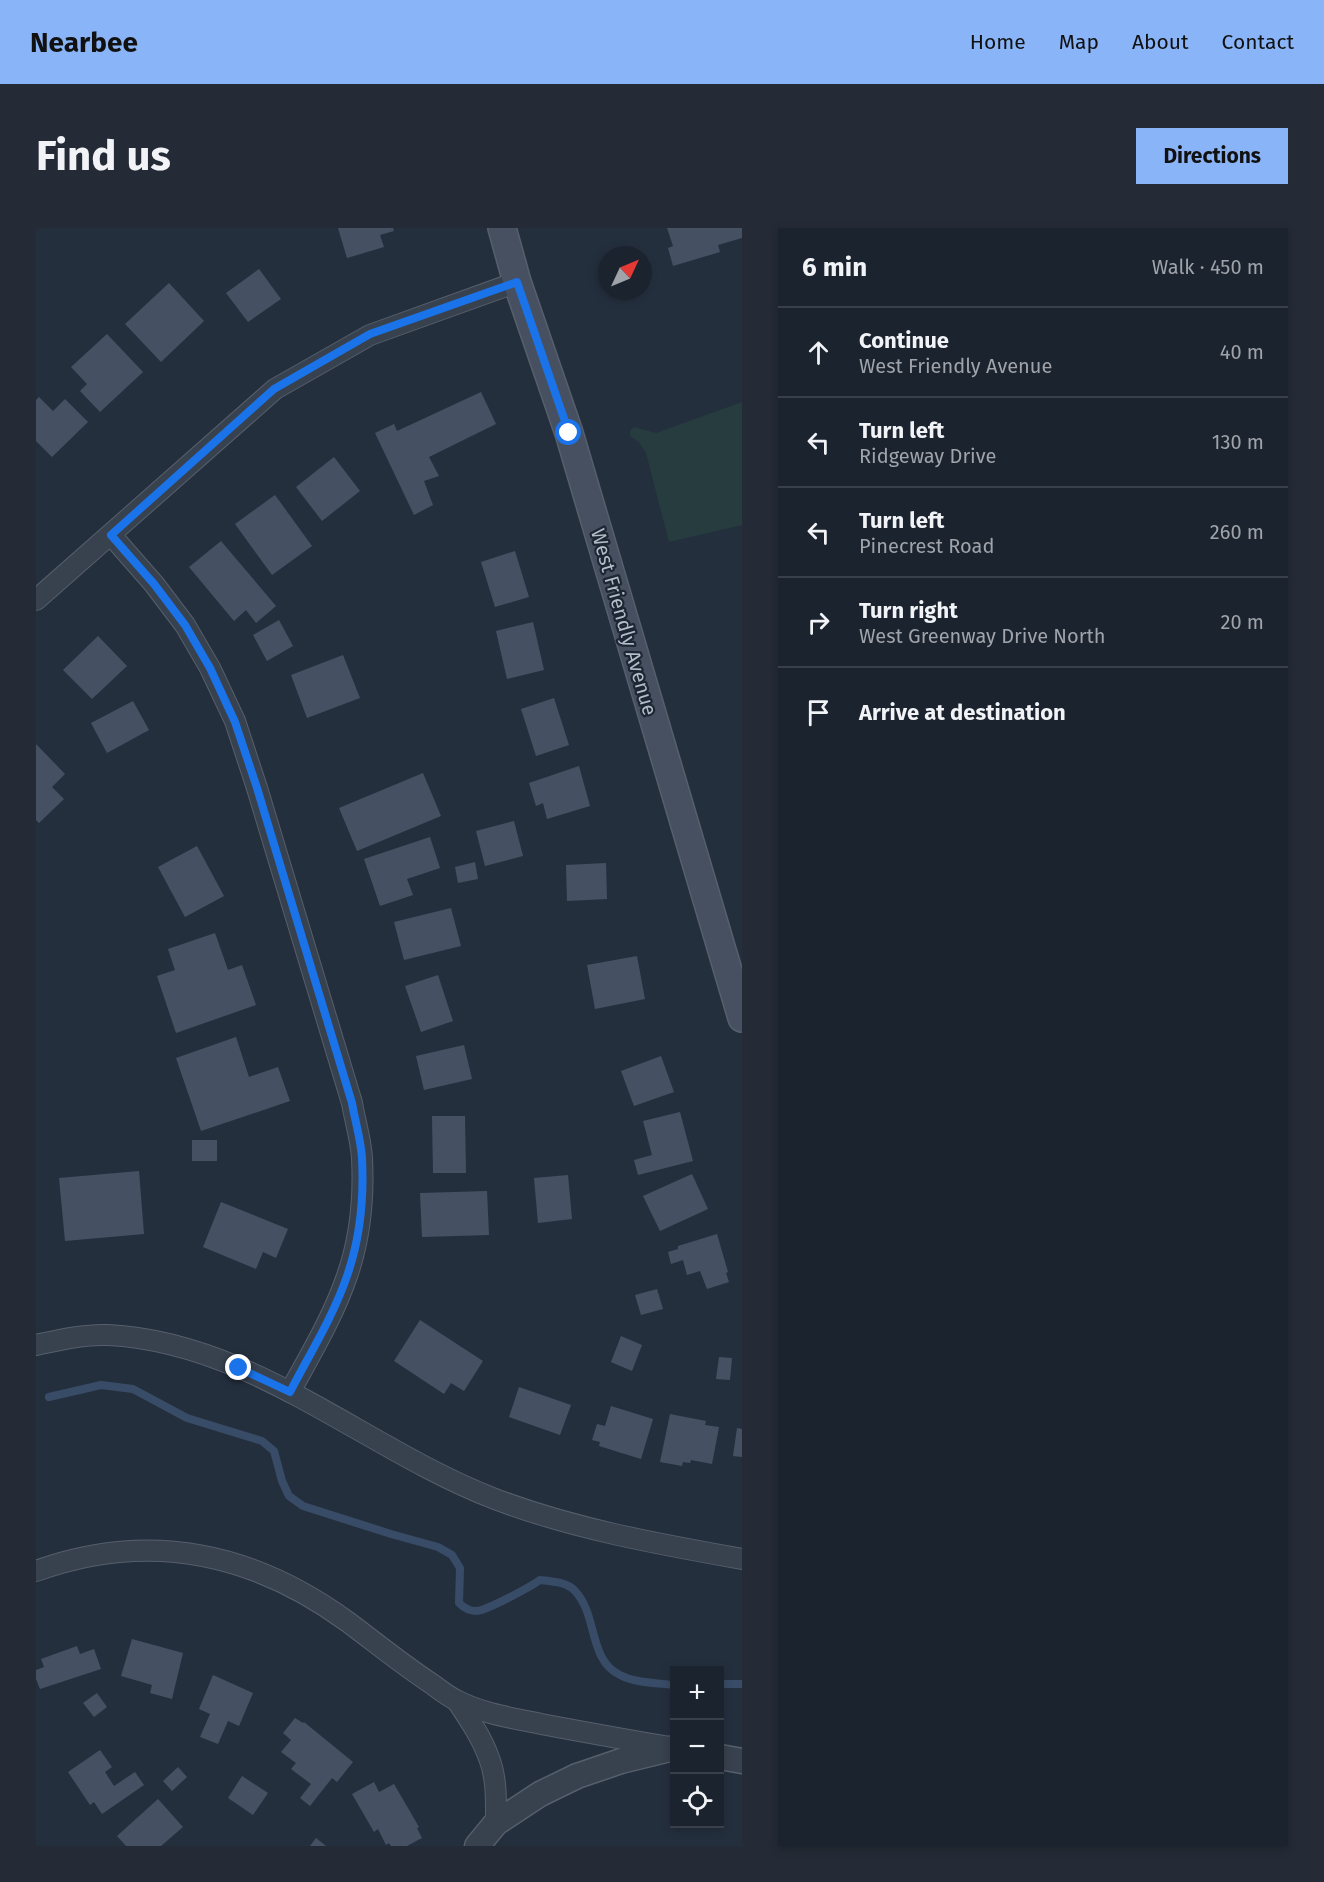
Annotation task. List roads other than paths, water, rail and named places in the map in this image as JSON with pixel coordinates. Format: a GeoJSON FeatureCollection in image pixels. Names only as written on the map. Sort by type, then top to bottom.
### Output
{"type":"FeatureCollection","features":[{"type":"Feature","properties":{"kind":"main road","name":"West Friendly Avenue"},"geometry":{"type":"LineString","coordinates":[[502,228],[517,282],[569,433],[742,1018]]}},
{"type":"Feature","properties":{"kind":"street"},"geometry":{"type":"LineString","coordinates":[[36,600],[274,389],[370,334],[517,282]]}},
{"type":"Feature","properties":{"kind":"street"},"geometry":{"type":"LineString","coordinates":[[111,535],[154,584],[185,625],[210,668],[235,722],[352,1103],[362,1155],[363,1194],[358,1233],[347,1276],[332,1311],[290,1392]]}},
{"type":"Feature","properties":{"kind":"street"},"geometry":{"type":"LineString","coordinates":[[36,1345],[64,1339],[106,1335],[148,1340],[194,1351],[239,1368],[290,1392],[421,1465],[494,1499],[573,1524],[656,1544],[742,1559]]}},
{"type":"Feature","properties":{"kind":"street"},"geometry":{"type":"LineString","coordinates":[[36,1571],[89,1556],[128,1550],[196,1554],[238,1564],[308,1595],[457,1701],[495,1715],[670,1747]]}},
{"type":"Feature","properties":{"kind":"street"},"geometry":{"type":"LineString","coordinates":[[457,1701],[481,1739],[490,1760],[495,1786],[496,1823]]}},
{"type":"Feature","properties":{"kind":"street"},"geometry":{"type":"LineString","coordinates":[[477,1846],[496,1823],[540,1794],[577,1776],[621,1761],[670,1749]]}},
{"type":"Feature","properties":{"kind":"street"},"geometry":{"type":"LineString","coordinates":[[724,1758],[742,1761]]}},
{"type":"Feature","properties":{"kind":"waterway"},"geometry":{"type":"LineString","coordinates":[[49,1397],[101,1385],[133,1389],[187,1418],[262,1441],[274,1451],[282,1481],[289,1496],[303,1506],[438,1547],[452,1555],[460,1568],[459,1603],[465,1608],[473,1611],[481,1610],[540,1580],[563,1584],[572,1588],[582,1601],[598,1648],[610,1668],[632,1680],[670,1685]]}},
{"type":"Feature","properties":{"kind":"waterway"},"geometry":{"type":"LineString","coordinates":[[724,1684],[742,1684]]}}]}
